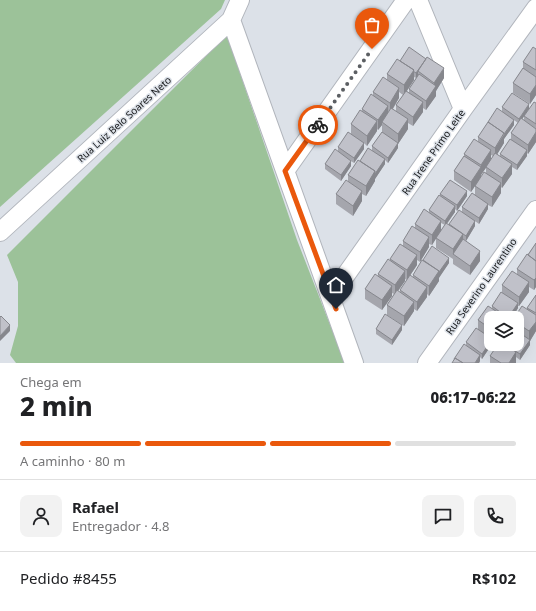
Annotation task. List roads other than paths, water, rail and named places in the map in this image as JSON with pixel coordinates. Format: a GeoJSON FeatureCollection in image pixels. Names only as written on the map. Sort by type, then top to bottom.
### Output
{"type":"FeatureCollection","features":[{"type":"Feature","properties":{"kind":"street","name":"Rua Luiz Belo Soares Neto"},"geometry":{"type":"LineString","coordinates":[[0,232],[231,20],[240,0]]}},
{"type":"Feature","properties":{"kind":"street"},"geometry":{"type":"LineString","coordinates":[[285,171],[406,0]]}},
{"type":"Feature","properties":{"kind":"street"},"geometry":{"type":"LineString","coordinates":[[418,0],[462,109]]}},
{"type":"Feature","properties":{"kind":"street","name":"Rua Irene Primo Leite"},"geometry":{"type":"LineString","coordinates":[[331,296],[462,109],[536,10]]}},
{"type":"Feature","properties":{"kind":"street"},"geometry":{"type":"LineString","coordinates":[[231,20],[354,363]]}},
{"type":"Feature","properties":{"kind":"street","name":"Rua Severino Laurentino"},"geometry":{"type":"LineString","coordinates":[[427,363],[536,210]]}}]}
